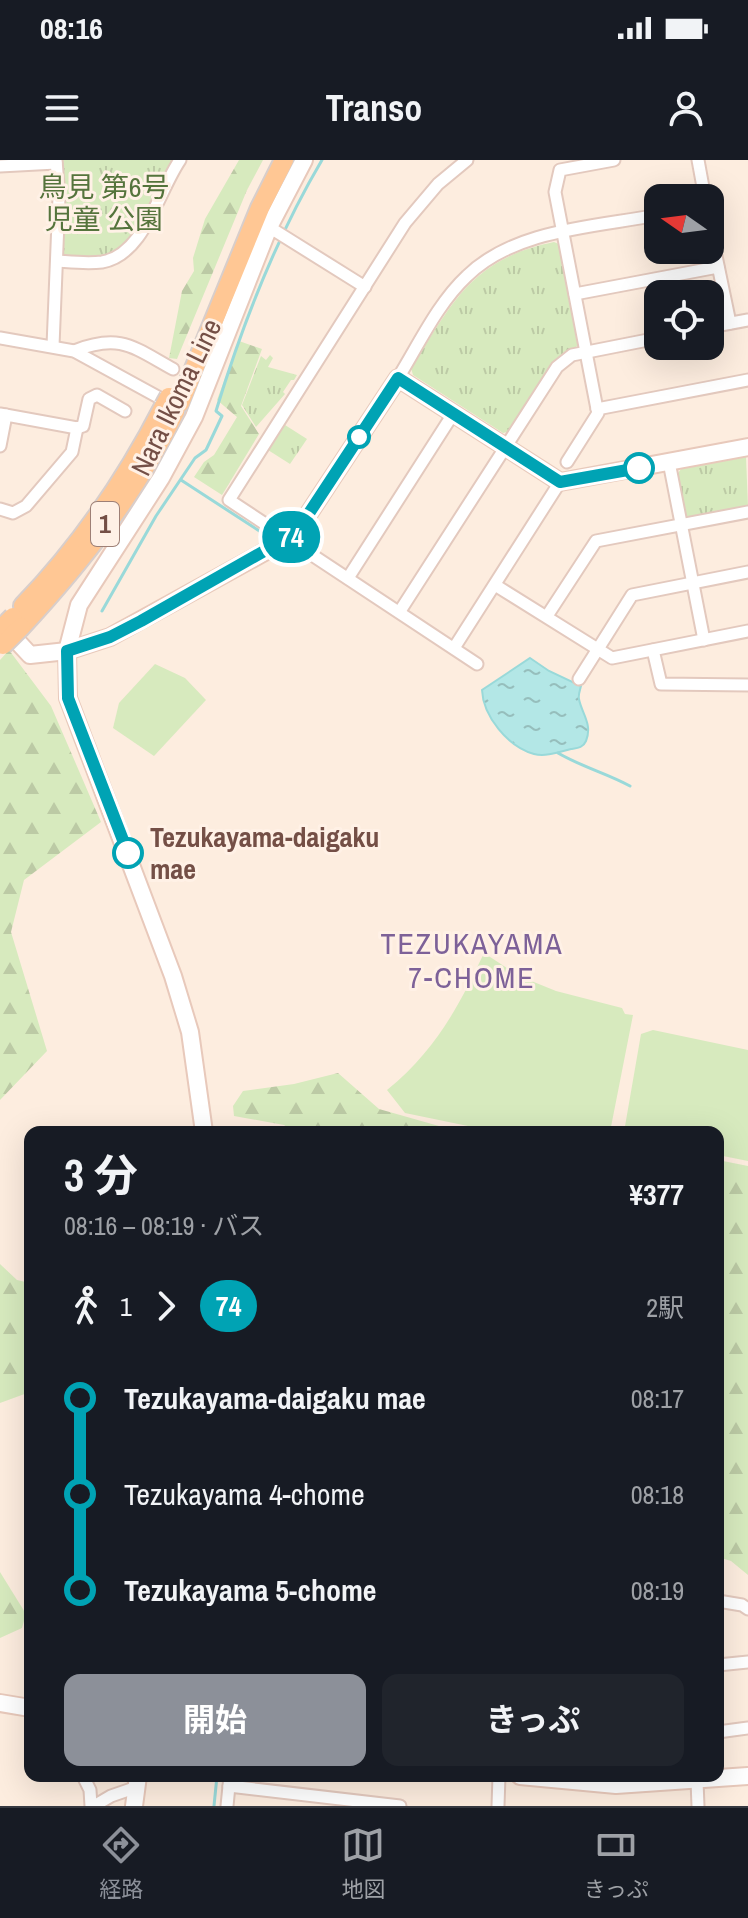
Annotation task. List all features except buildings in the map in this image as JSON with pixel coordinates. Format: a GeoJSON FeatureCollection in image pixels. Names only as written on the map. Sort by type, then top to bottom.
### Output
{"type":"FeatureCollection","features":[{"type":"Feature","properties":{"kind":"main road","name":"Nara Ikoma Line"},"geometry":{"type":"LineString","coordinates":[[5,630],[70,573],[125,497],[165,434],[172,404],[248,206],[270,160]]}},
{"type":"Feature","properties":{"kind":"main road","name":"Nara Ikoma Line"},"geometry":{"type":"LineString","coordinates":[[5,630],[63,560],[172,404],[284,160]]}},
{"type":"Feature","properties":{"kind":"street"},"geometry":{"type":"LineString","coordinates":[[57,261],[103,262],[118,257],[133,245],[180,160]]}},
{"type":"Feature","properties":{"kind":"street"},"geometry":{"type":"LineString","coordinates":[[203,1126],[190,1032],[173,976],[68,698],[67,651],[72,628],[87,590],[161,478],[194,417],[269,227],[304,160]]}},
{"type":"Feature","properties":{"kind":"street"},"geometry":{"type":"LineString","coordinates":[[467,160],[438,184],[405,223],[229,500],[477,664]]}},
{"type":"Feature","properties":{"kind":"street"},"geometry":{"type":"LineString","coordinates":[[567,462],[598,413],[555,192],[560,170],[614,160]]}},
{"type":"Feature","properties":{"kind":"street"},"geometry":{"type":"LineString","coordinates":[[698,160],[702,184]]}},
{"type":"Feature","properties":{"kind":"street"},"geometry":{"type":"LineString","coordinates":[[0,166],[56,162],[59,197],[53,346]]}},
{"type":"Feature","properties":{"kind":"street"},"geometry":{"type":"LineString","coordinates":[[5,630],[30,655],[67,651],[110,637],[288,539],[296,533],[448,298],[467,275],[519,243],[644,218]]}},
{"type":"Feature","properties":{"kind":"street"},"geometry":{"type":"LineString","coordinates":[[269,227],[365,287]]}},
{"type":"Feature","properties":{"kind":"street"},"geometry":{"type":"LineString","coordinates":[[717,264],[730,323]]}},
{"type":"Feature","properties":{"kind":"street"},"geometry":{"type":"LineString","coordinates":[[575,294],[718,267]]}},
{"type":"Feature","properties":{"kind":"street"},"geometry":{"type":"LineString","coordinates":[[724,324],[748,320]]}},
{"type":"Feature","properties":{"kind":"street"},"geometry":{"type":"LineString","coordinates":[[0,338],[74,351],[194,417]]}},
{"type":"Feature","properties":{"kind":"street"},"geometry":{"type":"LineString","coordinates":[[74,351],[94,343],[114,341],[129,345],[173,369]]}},
{"type":"Feature","properties":{"kind":"street"},"geometry":{"type":"LineString","coordinates":[[400,611],[557,367],[572,355],[644,341]]}},
{"type":"Feature","properties":{"kind":"street"},"geometry":{"type":"LineString","coordinates":[[398,378],[560,482],[748,447]]}},
{"type":"Feature","properties":{"kind":"street"},"geometry":{"type":"LineString","coordinates":[[597,409],[748,380]]}},
{"type":"Feature","properties":{"kind":"street"},"geometry":{"type":"LineString","coordinates":[[0,446],[3,414],[77,428],[83,426],[89,399],[97,395],[125,411]]}},
{"type":"Feature","properties":{"kind":"street"},"geometry":{"type":"LineString","coordinates":[[348,578],[453,414]]}},
{"type":"Feature","properties":{"kind":"street"},"geometry":{"type":"LineString","coordinates":[[0,509],[13,513],[26,506],[72,452],[77,428]]}},
{"type":"Feature","properties":{"kind":"street"},"geometry":{"type":"LineString","coordinates":[[669,462],[704,640]]}},
{"type":"Feature","properties":{"kind":"street"},"geometry":{"type":"LineString","coordinates":[[454,648],[560,482]]}},
{"type":"Feature","properties":{"kind":"street"},"geometry":{"type":"LineString","coordinates":[[547,616],[596,541],[748,512]]}},
{"type":"Feature","properties":{"kind":"street"},"geometry":{"type":"LineString","coordinates":[[579,679],[632,595],[748,572]]}},
{"type":"Feature","properties":{"kind":"street"},"geometry":{"type":"LineString","coordinates":[[495,585],[612,658],[748,631]]}},
{"type":"Feature","properties":{"kind":"street"},"geometry":{"type":"LineString","coordinates":[[653,650],[661,684],[748,685]]}},
{"type":"Feature","properties":{"kind":"street"},"geometry":{"type":"LineString","coordinates":[[724,1602],[748,1609]]}},
{"type":"Feature","properties":{"kind":"street"},"geometry":{"type":"LineString","coordinates":[[724,1664],[748,1662]]}},
{"type":"Feature","properties":{"kind":"street"},"geometry":{"type":"LineString","coordinates":[[0,1703],[24,1707]]}},
{"type":"Feature","properties":{"kind":"street"},"geometry":{"type":"LineString","coordinates":[[724,1731],[748,1728]]}},
{"type":"Feature","properties":{"kind":"street"},"geometry":{"type":"LineString","coordinates":[[724,1778],[748,1776]]}},
{"type":"Feature","properties":{"kind":"street"},"geometry":{"type":"LineString","coordinates":[[86,1782],[93,1806],[136,1782]]}},
{"type":"Feature","properties":{"kind":"street"},"geometry":{"type":"LineString","coordinates":[[134,1806],[138,1782]]}},
{"type":"Feature","properties":{"kind":"street"},"geometry":{"type":"LineString","coordinates":[[227,1806],[230,1782]]}},
{"type":"Feature","properties":{"kind":"street"},"geometry":{"type":"LineString","coordinates":[[235,1782],[336,1802],[393,1806]]}},
{"type":"Feature","properties":{"kind":"street"},"geometry":{"type":"LineString","coordinates":[[498,1806],[499,1782]]}},
{"type":"Feature","properties":{"kind":"street"},"geometry":{"type":"LineString","coordinates":[[590,1782],[616,1785],[677,1782]]}},
{"type":"Feature","properties":{"kind":"street"},"geometry":{"type":"LineString","coordinates":[[697,1782],[698,1806]]}},
{"type":"Feature","properties":{"kind":"street"},"geometry":{"type":"LineString","coordinates":[[280,1806],[282,1792]]}},
{"type":"Feature","properties":{"kind":"green space","name":"鳥見 第6号 児童 公園"},"geometry":{"type":"Polygon","coordinates":[[[61,160],[174,160],[135,233],[112,254],[88,258],[65,257],[62,254],[61,160]]]}},
{"type":"Feature","properties":{"kind":"green space"},"geometry":{"type":"Polygon","coordinates":[[[239,160],[263,160],[247,190],[177,359],[169,358],[182,291],[194,271],[193,258],[205,219],[239,160]]]}},
{"type":"Feature","properties":{"kind":"green space"},"geometry":{"type":"Polygon","coordinates":[[[554,242],[561,245],[580,342],[511,431],[503,433],[413,375],[411,368],[453,304],[483,272],[526,250],[554,242]]]}},
{"type":"Feature","properties":{"kind":"green space"},"geometry":{"type":"Polygon","coordinates":[[[239,341],[262,349],[241,406],[259,434],[222,495],[194,477],[204,462],[214,455],[237,417],[217,400],[239,341]]]}},
{"type":"Feature","properties":{"kind":"green space"},"geometry":{"type":"Polygon","coordinates":[[[270,355],[273,358],[268,367],[297,375],[256,427],[242,405],[261,356],[266,360],[270,355]]]}},
{"type":"Feature","properties":{"kind":"green space"},"geometry":{"type":"Polygon","coordinates":[[[285,425],[307,439],[290,464],[268,450],[285,425]]]}},
{"type":"Feature","properties":{"kind":"green space"},"geometry":{"type":"Polygon","coordinates":[[[746,457],[748,507],[690,518],[684,515],[676,476],[681,469],[746,457]]]}},
{"type":"Feature","properties":{"kind":"green space"},"geometry":{"type":"Polygon","coordinates":[[[9,650],[51,706],[101,822],[24,880],[11,932],[47,1051],[0,1100],[0,660],[9,650]]]}},
{"type":"Feature","properties":{"kind":"green space"},"geometry":{"type":"Polygon","coordinates":[[[155,664],[185,678],[206,700],[154,756],[113,728],[119,703],[155,664]]]}},
{"type":"Feature","properties":{"kind":"green space"},"geometry":{"type":"Polygon","coordinates":[[[484,953],[519,976],[556,991],[622,1008],[625,1014],[633,1015],[611,1126],[468,1126],[405,1113],[387,1090],[432,1044],[465,992],[484,953]]]}},
{"type":"Feature","properties":{"kind":"green space"},"geometry":{"type":"Polygon","coordinates":[[[653,1030],[748,1050],[748,1161],[724,1156],[724,1126],[625,1126],[641,1034],[653,1030]]]}},
{"type":"Feature","properties":{"kind":"green space"},"geometry":{"type":"Polygon","coordinates":[[[338,1073],[379,1109],[439,1126],[285,1126],[234,1116],[233,1106],[243,1091],[294,1084],[338,1073]]]}},
{"type":"Feature","properties":{"kind":"green space"},"geometry":{"type":"Polygon","coordinates":[[[724,1161],[748,1166],[748,1575],[724,1559],[724,1161]]]}},
{"type":"Feature","properties":{"kind":"green space"},"geometry":{"type":"Polygon","coordinates":[[[0,1264],[17,1280],[24,1282],[24,1394],[0,1403],[0,1264]]]}},
{"type":"Feature","properties":{"kind":"green space"},"geometry":{"type":"Polygon","coordinates":[[[0,1572],[24,1611],[24,1621],[22,1628],[0,1638],[0,1572]]]}},
{"type":"Feature","properties":{"kind":"water"},"geometry":{"type":"Polygon","coordinates":[[[530,658],[581,686],[579,699],[588,729],[582,746],[548,755],[534,754],[506,738],[492,720],[482,690],[530,658]]]}},
{"type":"Feature","properties":{"kind":"waterway"},"geometry":{"type":"LineString","coordinates":[[102,611],[156,516],[195,458],[206,450],[222,416],[216,411],[262,282],[322,160]]}},
{"type":"Feature","properties":{"kind":"waterway"},"geometry":{"type":"LineString","coordinates":[[181,480],[264,534]]}},
{"type":"Feature","properties":{"kind":"waterway"},"geometry":{"type":"LineString","coordinates":[[558,753],[630,786]]}},
{"type":"Feature","properties":{"kind":"waterway"},"geometry":{"type":"LineString","coordinates":[[214,1806],[216,1782]]}},
{"type":"Feature","properties":{"kind":"bus line","name":"74"},"geometry":{"type":"LineString","coordinates":[[128,853],[68,698],[67,651],[110,637],[296,533],[398,378],[560,482],[639,468]]}},
{"type":"Feature","properties":{"kind":"place","name":"Tezukayama-daigaku mae"},"geometry":{"type":"Point","coordinates":[128,853]}},
{"type":"Feature","properties":{"kind":"district","name":"TEZUKAYAMA 7-CHOME"},"geometry":{"type":"Point","coordinates":[472,961]}}]}
